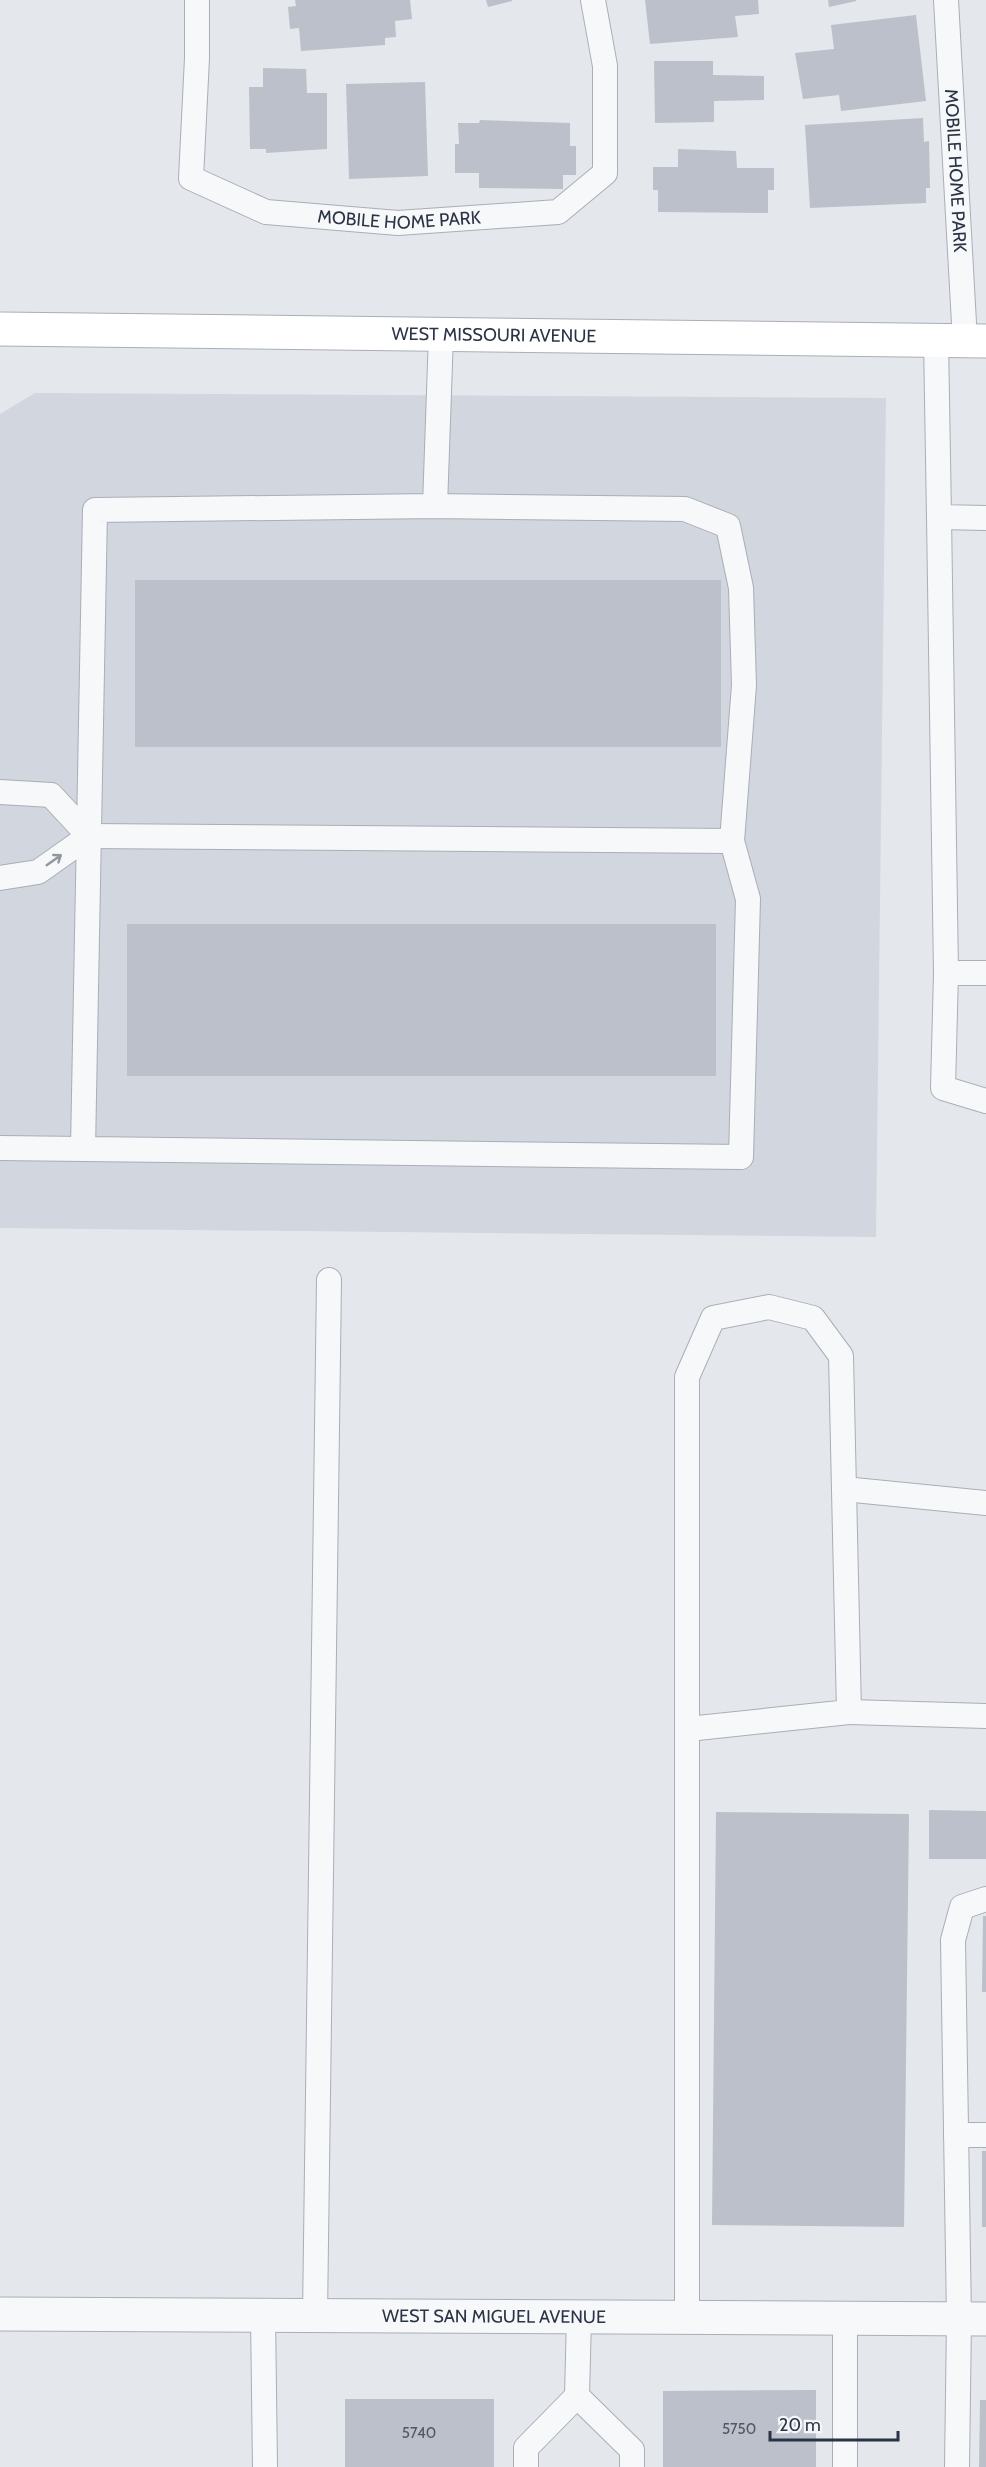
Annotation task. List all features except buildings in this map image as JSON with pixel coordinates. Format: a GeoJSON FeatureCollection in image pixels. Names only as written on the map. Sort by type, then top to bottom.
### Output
{"type":"FeatureCollection","features":[{"type":"Feature","properties":{"kind":"street","name":"WEST MISSOURI AVENUE"},"geometry":{"type":"LineString","coordinates":[[0,329],[962,341]]}},
{"type":"Feature","properties":{"kind":"street","name":"WEST SAN MIGUEL AVENUE"},"geometry":{"type":"LineString","coordinates":[[0,2314],[972,2319]]}},
{"type":"Feature","properties":{"kind":"lane","name":"MOBILE HOME PARK"},"geometry":{"type":"LineString","coordinates":[[197,0],[191,178],[266,212],[398,223],[558,212],[605,172],[605,66],[592,0]]}},
{"type":"Feature","properties":{"kind":"lane","name":"MOBILE HOME PARK"},"geometry":{"type":"LineString","coordinates":[[946,0],[962,341],[939,517],[946,973],[943,1088],[986,1101]]}},
{"type":"Feature","properties":{"kind":"lane"},"geometry":{"type":"LineString","coordinates":[[435,506],[441,335]]}},
{"type":"Feature","properties":{"kind":"lane"},"geometry":{"type":"LineString","coordinates":[[0,1148],[741,1157],[748,898],[732,841],[744,685],[741,588],[728,526],[685,509],[435,506],[95,510],[83,1149]]}},
{"type":"Feature","properties":{"kind":"lane"},"geometry":{"type":"LineString","coordinates":[[939,517],[986,518]]}},
{"type":"Feature","properties":{"kind":"lane"},"geometry":{"type":"LineString","coordinates":[[0,792],[51,795],[89,836]]}},
{"type":"Feature","properties":{"kind":"lane"},"geometry":{"type":"LineString","coordinates":[[0,878],[38,872],[89,836],[732,841]]}},
{"type":"Feature","properties":{"kind":"lane"},"geometry":{"type":"LineString","coordinates":[[946,973],[986,973]]}},
{"type":"Feature","properties":{"kind":"lane"},"geometry":{"type":"LineString","coordinates":[[315,2316],[329,1280]]}},
{"type":"Feature","properties":{"kind":"lane"},"geometry":{"type":"LineString","coordinates":[[687,2318],[687,1377],[713,1318],[770,1306],[813,1318],[841,1356],[849,1712]]}},
{"type":"Feature","properties":{"kind":"lane"},"geometry":{"type":"LineString","coordinates":[[844,1490],[986,1503]]}},
{"type":"Feature","properties":{"kind":"lane"},"geometry":{"type":"LineString","coordinates":[[687,1729],[849,1712],[986,1716]]}},
{"type":"Feature","properties":{"kind":"lane"},"geometry":{"type":"LineString","coordinates":[[957,2467],[972,2319],[956,2135],[953,1940],[962,1907],[986,1899]]}},
{"type":"Feature","properties":{"kind":"lane"},"geometry":{"type":"LineString","coordinates":[[956,2135],[986,2135]]}},
{"type":"Feature","properties":{"kind":"lane"},"geometry":{"type":"LineString","coordinates":[[263,2315],[265,2467]]}},
{"type":"Feature","properties":{"kind":"lane"},"geometry":{"type":"LineString","coordinates":[[526,2467],[526,2448],[577,2396],[579,2318]]}},
{"type":"Feature","properties":{"kind":"lane"},"geometry":{"type":"LineString","coordinates":[[845,2319],[845,2467]]}},
{"type":"Feature","properties":{"kind":"lane"},"geometry":{"type":"LineString","coordinates":[[577,2396],[632,2450],[632,2467]]}},
{"type":"Feature","properties":{"kind":"shaded area"},"geometry":{"type":"Polygon","coordinates":[[[35,393],[886,398],[876,1237],[0,1228],[0,414],[35,393]]]}}]}
